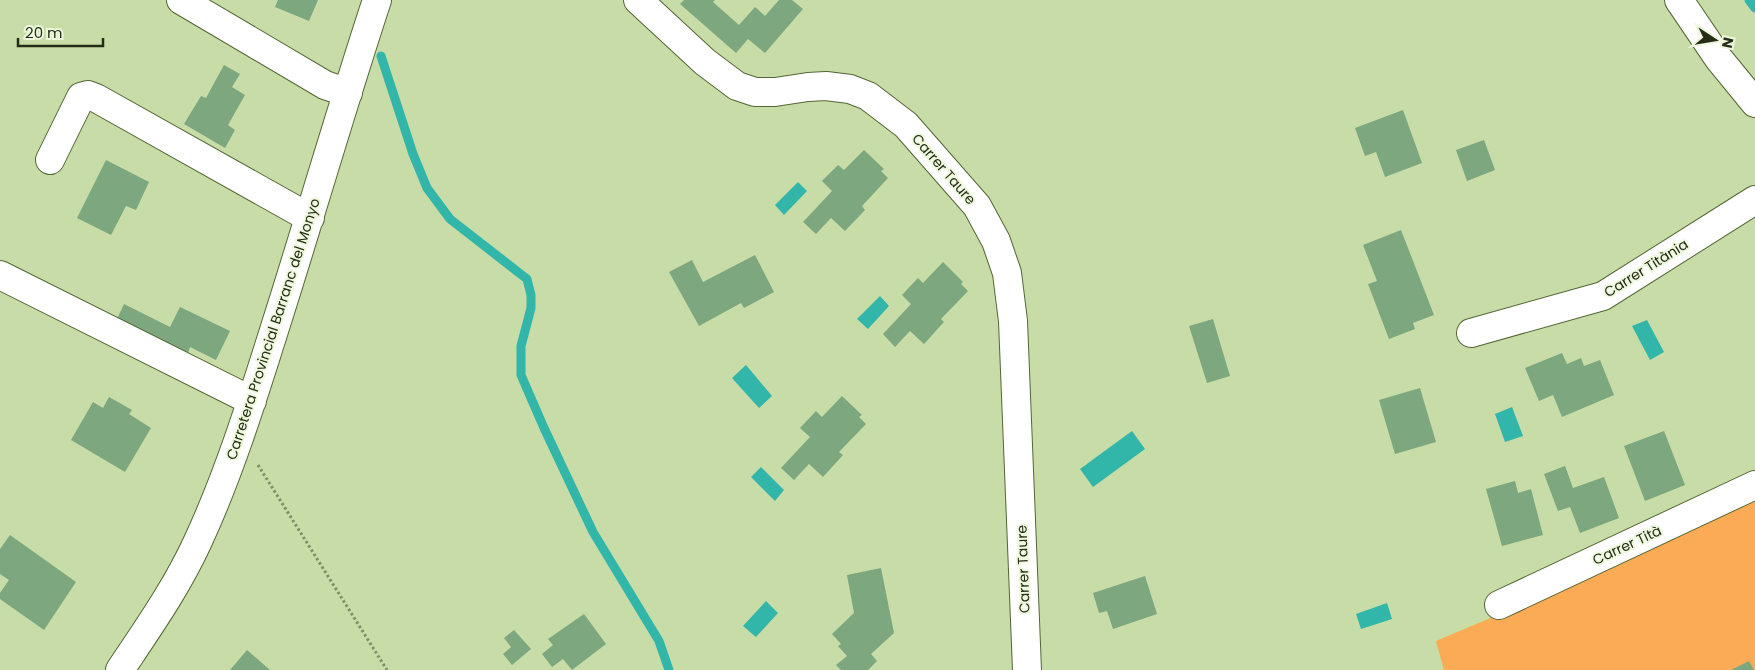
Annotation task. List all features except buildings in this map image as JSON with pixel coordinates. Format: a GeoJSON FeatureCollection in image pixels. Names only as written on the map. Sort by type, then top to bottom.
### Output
{"type":"FeatureCollection","features":[{"type":"Feature","properties":{"kind":"street"},"geometry":{"type":"LineString","coordinates":[[181,0],[325,85],[348,93]]}},
{"type":"Feature","properties":{"kind":"street","name":"Carretera Provincial Barranc del Monyo"},"geometry":{"type":"LineString","coordinates":[[120,670],[156,616],[186,565],[198,540],[240,434],[310,218],[377,0]]}},
{"type":"Feature","properties":{"kind":"street","name":"Carrer Taure"},"geometry":{"type":"LineString","coordinates":[[638,0],[705,62],[737,86],[755,92],[775,92],[808,87],[838,86],[868,96],[906,125],[977,206],[996,241],[1007,273],[1013,321],[1027,670]]}},
{"type":"Feature","properties":{"kind":"street"},"geometry":{"type":"LineString","coordinates":[[1679,0],[1719,59],[1755,103]]}},
{"type":"Feature","properties":{"kind":"street"},"geometry":{"type":"LineString","coordinates":[[50,160],[82,97],[88,95],[310,218]]}},
{"type":"Feature","properties":{"kind":"street","name":"Carrer Titània"},"geometry":{"type":"LineString","coordinates":[[1471,333],[1603,296],[1755,200]]}},
{"type":"Feature","properties":{"kind":"street"},"geometry":{"type":"LineString","coordinates":[[0,275],[252,401]]}},
{"type":"Feature","properties":{"kind":"street","name":"Carrer Tità"},"geometry":{"type":"LineString","coordinates":[[1499,605],[1755,485]]}},
{"type":"Feature","properties":{"kind":"path"},"geometry":{"type":"LineString","coordinates":[[240,434],[386,670]]}},
{"type":"Feature","properties":{"kind":"shaded area"},"geometry":{"type":"Polygon","coordinates":[[[1755,497],[1755,670],[1444,670],[1436,641],[1550,593],[1755,497]]]}},
{"type":"Feature","properties":{"kind":"water"},"geometry":{"type":"Polygon","coordinates":[[[798,182],[807,191],[784,215],[775,205],[798,182]]]}},
{"type":"Feature","properties":{"kind":"water"},"geometry":{"type":"Polygon","coordinates":[[[880,296],[889,306],[868,329],[857,319],[880,296]]]}},
{"type":"Feature","properties":{"kind":"water"},"geometry":{"type":"Polygon","coordinates":[[[1647,320],[1664,352],[1650,360],[1632,326],[1647,320]]]}},
{"type":"Feature","properties":{"kind":"water"},"geometry":{"type":"Polygon","coordinates":[[[746,365],[772,396],[759,408],[732,378],[746,365]]]}},
{"type":"Feature","properties":{"kind":"water"},"geometry":{"type":"Polygon","coordinates":[[[1512,407],[1523,436],[1505,442],[1495,414],[1512,407]]]}},
{"type":"Feature","properties":{"kind":"water"},"geometry":{"type":"Polygon","coordinates":[[[1132,431],[1145,449],[1093,487],[1080,469],[1132,431]]]}},
{"type":"Feature","properties":{"kind":"water"},"geometry":{"type":"Polygon","coordinates":[[[761,467],[784,490],[775,501],[751,477],[761,467]]]}},
{"type":"Feature","properties":{"kind":"water"},"geometry":{"type":"Polygon","coordinates":[[[766,601],[778,613],[756,637],[743,626],[766,601]]]}},
{"type":"Feature","properties":{"kind":"water"},"geometry":{"type":"Polygon","coordinates":[[[1387,603],[1392,619],[1361,629],[1356,614],[1387,603]]]}},
{"type":"Feature","properties":{"kind":"waterway"},"geometry":{"type":"LineString","coordinates":[[1749,0],[1755,8]]}},
{"type":"Feature","properties":{"kind":"waterway"},"geometry":{"type":"LineString","coordinates":[[381,56],[413,154],[427,188],[450,219],[527,279],[531,295],[531,308],[521,346],[521,375],[593,532],[659,641],[669,670]]}}]}
